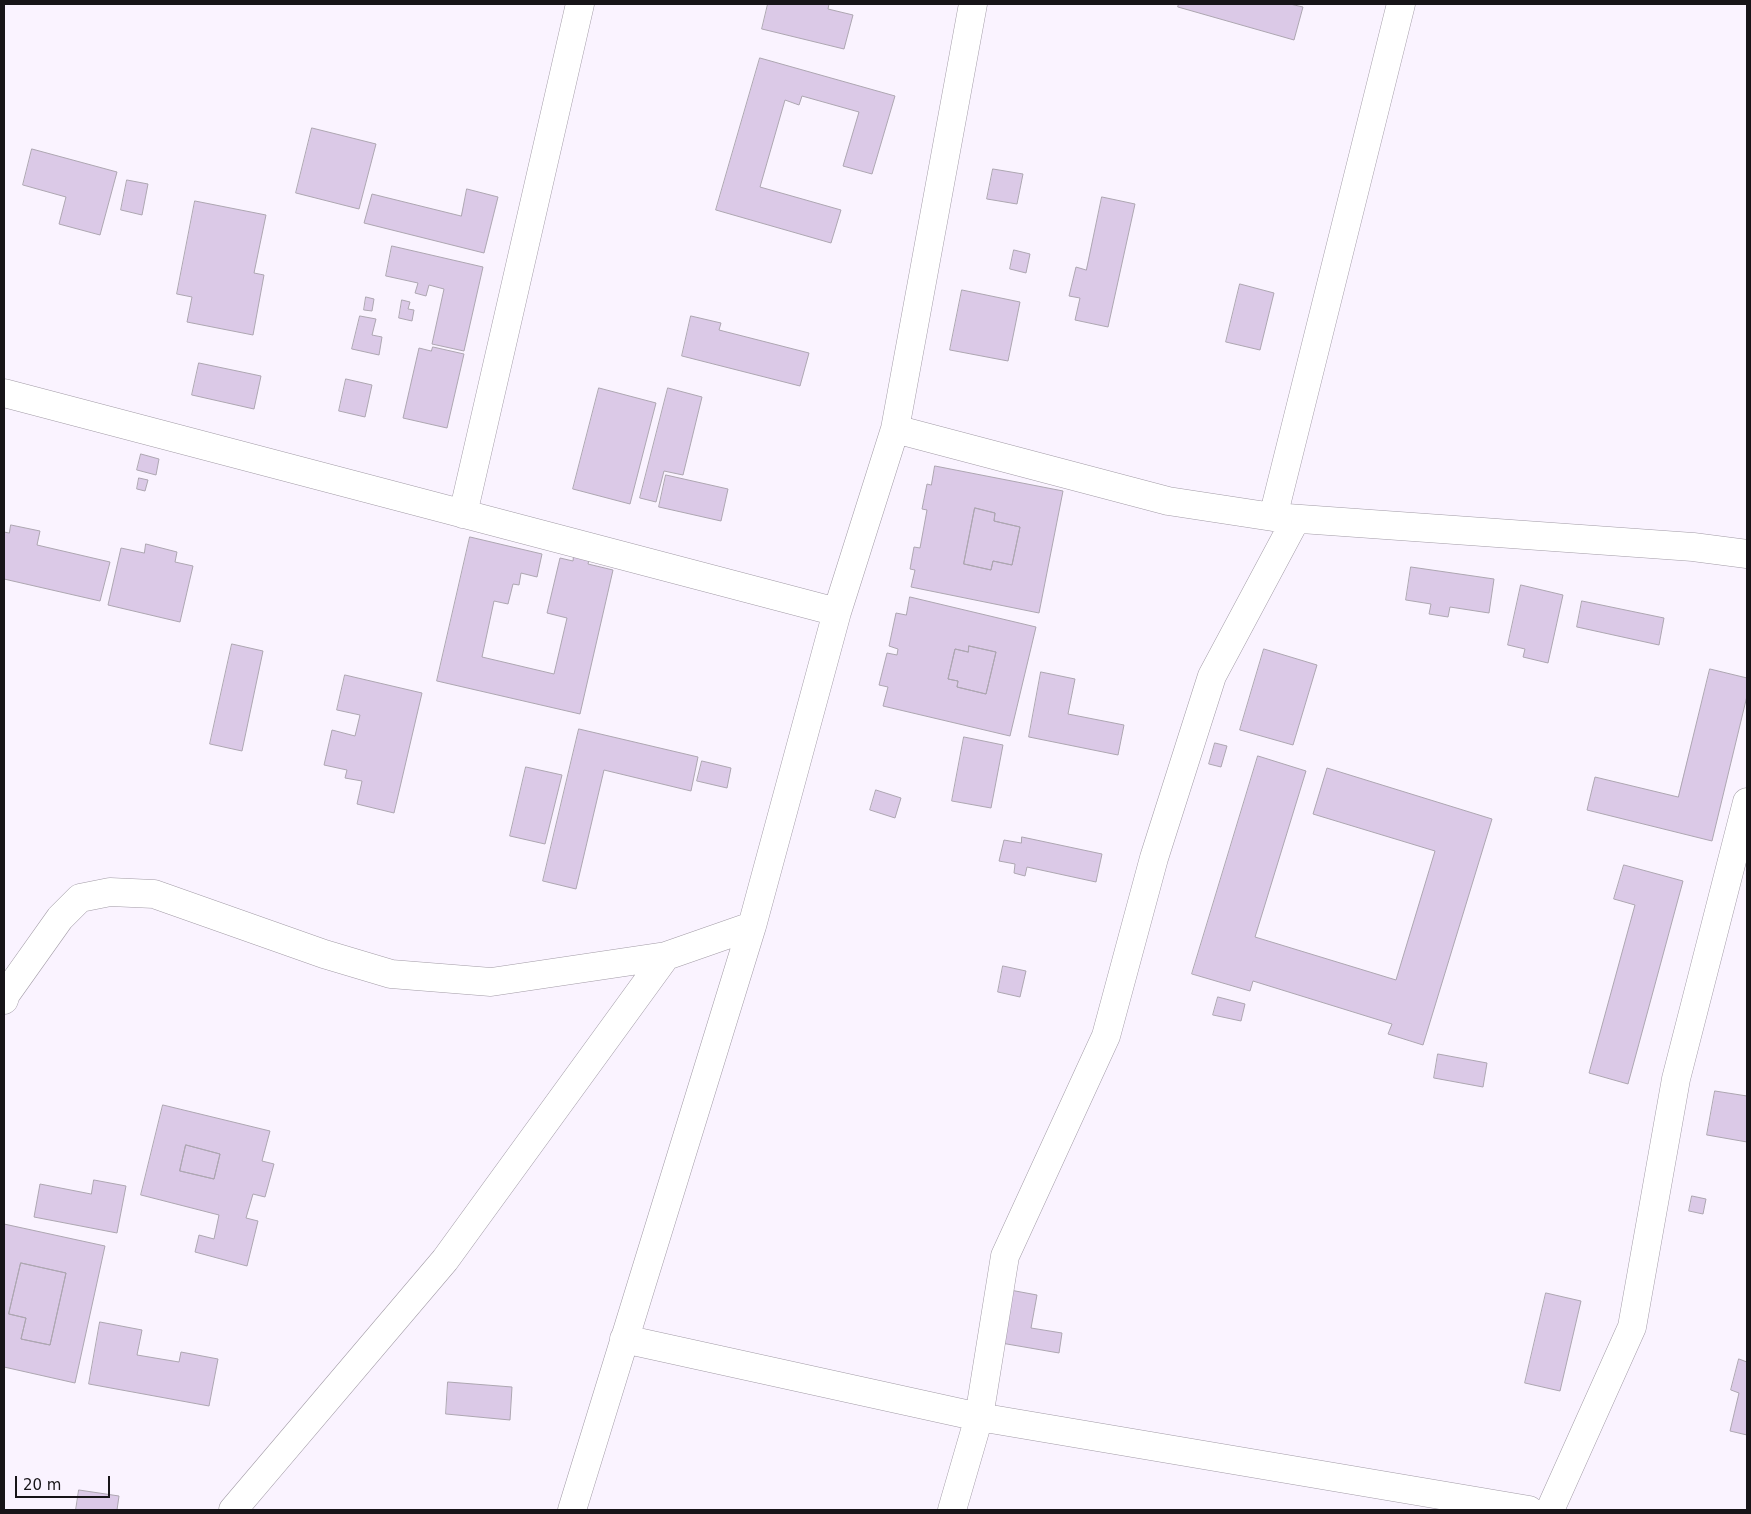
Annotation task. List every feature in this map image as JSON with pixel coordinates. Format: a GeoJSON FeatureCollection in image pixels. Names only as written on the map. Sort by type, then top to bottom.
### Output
{"type":"FeatureCollection","features":[{"type":"Feature","properties":{"kind":"street"},"geometry":{"type":"LineString","coordinates":[[463,514],[580,4]]}},
{"type":"Feature","properties":{"kind":"street"},"geometry":{"type":"LineString","coordinates":[[572,1510],[752,926],[837,612],[895,430],[973,4]]}},
{"type":"Feature","properties":{"kind":"street"},"geometry":{"type":"LineString","coordinates":[[952,1510],[979,1417],[1005,1256],[1106,1036],[1154,858],[1212,676],[1284,518],[1402,4]]}},
{"type":"Feature","properties":{"kind":"street"},"geometry":{"type":"LineString","coordinates":[[4,393],[837,612]]}},
{"type":"Feature","properties":{"kind":"street"},"geometry":{"type":"LineString","coordinates":[[895,430],[1168,501],[1284,518],[1693,547],[1747,554]]}},
{"type":"Feature","properties":{"kind":"street"},"geometry":{"type":"LineString","coordinates":[[1550,1510],[1632,1327],[1676,1079],[1747,802]]}},
{"type":"Feature","properties":{"kind":"street"},"geometry":{"type":"LineString","coordinates":[[4,1000],[6,994],[60,918],[80,898],[110,892],[154,894],[324,954],[391,974],[491,982],[666,956],[752,926]]}},
{"type":"Feature","properties":{"kind":"street"},"geometry":{"type":"LineString","coordinates":[[232,1510],[445,1260],[666,956]]}},
{"type":"Feature","properties":{"kind":"street"},"geometry":{"type":"LineString","coordinates":[[624,1339],[979,1417],[1529,1510]]}},
{"type":"Feature","properties":{"kind":"building"},"geometry":{"type":"Polygon","coordinates":[[[768,4],[829,4],[828,9],[853,15],[844,49],[762,29],[768,4]]]}},
{"type":"Feature","properties":{"kind":"building"},"geometry":{"type":"Polygon","coordinates":[[[1179,4],[1290,4],[1303,7],[1294,40],[1178,7],[1179,4]]]}},
{"type":"Feature","properties":{"kind":"building"},"geometry":{"type":"Polygon","coordinates":[[[760,58],[895,96],[872,174],[843,166],[859,112],[802,96],[799,105],[785,100],[760,187],[841,210],[831,243],[716,210],[760,58]]]}},
{"type":"Feature","properties":{"kind":"building"},"geometry":{"type":"Polygon","coordinates":[[[312,128],[376,144],[359,209],[296,193],[312,128]]]}},
{"type":"Feature","properties":{"kind":"building"},"geometry":{"type":"Polygon","coordinates":[[[32,149],[117,172],[100,235],[59,224],[66,197],[23,185],[32,149]]]}},
{"type":"Feature","properties":{"kind":"building"},"geometry":{"type":"Polygon","coordinates":[[[993,169],[1023,174],[1017,204],[987,199],[993,169]]]}},
{"type":"Feature","properties":{"kind":"building"},"geometry":{"type":"Polygon","coordinates":[[[127,180],[148,184],[142,215],[121,210],[127,180]]]}},
{"type":"Feature","properties":{"kind":"building"},"geometry":{"type":"Polygon","coordinates":[[[467,189],[498,197],[484,253],[364,223],[372,194],[461,216],[467,189]]]}},
{"type":"Feature","properties":{"kind":"building"},"geometry":{"type":"Polygon","coordinates":[[[1102,197],[1135,204],[1108,327],[1075,320],[1080,298],[1069,296],[1076,267],[1086,270],[1102,197]]]}},
{"type":"Feature","properties":{"kind":"building"},"geometry":{"type":"Polygon","coordinates":[[[195,201],[266,215],[254,273],[264,275],[253,335],[187,322],[192,297],[177,294],[195,201]]]}},
{"type":"Feature","properties":{"kind":"building"},"geometry":{"type":"Polygon","coordinates":[[[392,246],[483,267],[464,351],[432,344],[444,289],[429,285],[426,296],[415,293],[418,283],[386,276],[392,246]]]}},
{"type":"Feature","properties":{"kind":"building"},"geometry":{"type":"Polygon","coordinates":[[[1014,250],[1030,254],[1026,273],[1010,269],[1014,250]]]}},
{"type":"Feature","properties":{"kind":"building"},"geometry":{"type":"Polygon","coordinates":[[[1240,284],[1274,293],[1260,350],[1226,342],[1240,284]]]}},
{"type":"Feature","properties":{"kind":"building"},"geometry":{"type":"Polygon","coordinates":[[[962,290],[1020,302],[1008,361],[950,350],[962,290]]]}},
{"type":"Feature","properties":{"kind":"building"},"geometry":{"type":"Polygon","coordinates":[[[366,297],[374,299],[372,311],[364,310],[366,297]]]}},
{"type":"Feature","properties":{"kind":"building"},"geometry":{"type":"Polygon","coordinates":[[[402,300],[410,302],[408,309],[414,310],[412,321],[399,318],[402,300]]]}},
{"type":"Feature","properties":{"kind":"building"},"geometry":{"type":"Polygon","coordinates":[[[360,316],[376,319],[372,335],[382,337],[379,355],[352,349],[360,316]]]}},
{"type":"Feature","properties":{"kind":"building"},"geometry":{"type":"Polygon","coordinates":[[[691,316],[721,323],[719,330],[809,353],[800,386],[682,356],[691,316]]]}},
{"type":"Feature","properties":{"kind":"building"},"geometry":{"type":"Polygon","coordinates":[[[433,347],[464,354],[447,428],[403,418],[419,348],[431,351],[433,347]]]}},
{"type":"Feature","properties":{"kind":"building"},"geometry":{"type":"Polygon","coordinates":[[[199,363],[261,376],[254,409],[192,395],[199,363]]]}},
{"type":"Feature","properties":{"kind":"building"},"geometry":{"type":"Polygon","coordinates":[[[346,379],[372,385],[365,417],[339,411],[346,379]]]}},
{"type":"Feature","properties":{"kind":"building"},"geometry":{"type":"Polygon","coordinates":[[[599,388],[656,403],[630,504],[573,489],[599,388]]]}},
{"type":"Feature","properties":{"kind":"building"},"geometry":{"type":"Polygon","coordinates":[[[668,388],[702,397],[683,475],[664,471],[656,502],[640,498],[668,388]]]}},
{"type":"Feature","properties":{"kind":"building"},"geometry":{"type":"Polygon","coordinates":[[[141,454],[159,459],[156,475],[137,470],[141,454]]]}},
{"type":"Feature","properties":{"kind":"building"},"geometry":{"type":"Polygon","coordinates":[[[935,466],[1063,491],[1039,613],[911,587],[915,570],[910,569],[914,547],[920,548],[927,510],[922,509],[927,484],[931,485],[935,466]],[[975,508],[964,564],[991,570],[993,561],[1012,565],[1020,527],[994,521],[995,513],[975,508]]]}},
{"type":"Feature","properties":{"kind":"building"},"geometry":{"type":"Polygon","coordinates":[[[666,475],[728,489],[721,521],[659,507],[666,475]]]}},
{"type":"Feature","properties":{"kind":"building"},"geometry":{"type":"Polygon","coordinates":[[[139,478],[148,480],[145,491],[137,489],[139,478]]]}},
{"type":"Feature","properties":{"kind":"building"},"geometry":{"type":"Polygon","coordinates":[[[975,508],[995,513],[994,521],[1020,527],[1012,565],[993,561],[991,570],[964,564],[975,508]]]}},
{"type":"Feature","properties":{"kind":"building"},"geometry":{"type":"Polygon","coordinates":[[[11,525],[40,531],[37,545],[110,562],[100,601],[4,579],[4,532],[9,533],[11,525]]]}},
{"type":"Feature","properties":{"kind":"building"},"geometry":{"type":"Polygon","coordinates":[[[470,537],[542,554],[537,577],[521,573],[519,585],[513,584],[508,604],[494,601],[482,657],[554,674],[567,618],[547,613],[560,558],[573,561],[574,552],[590,556],[588,564],[613,570],[580,714],[437,681],[470,537]]]}},
{"type":"Feature","properties":{"kind":"building"},"geometry":{"type":"Polygon","coordinates":[[[146,544],[177,552],[175,562],[193,566],[180,622],[108,605],[121,548],[144,553],[146,544]]]}},
{"type":"Feature","properties":{"kind":"building"},"geometry":{"type":"Polygon","coordinates":[[[1411,567],[1494,579],[1489,613],[1450,607],[1448,617],[1429,614],[1431,604],[1406,600],[1411,567]]]}},
{"type":"Feature","properties":{"kind":"building"},"geometry":{"type":"Polygon","coordinates":[[[1521,585],[1563,595],[1548,663],[1523,657],[1525,649],[1508,645],[1521,585]]]}},
{"type":"Feature","properties":{"kind":"building"},"geometry":{"type":"Polygon","coordinates":[[[910,597],[1036,627],[1010,736],[883,706],[888,687],[879,685],[887,653],[897,655],[898,649],[889,646],[896,613],[906,615],[910,597]],[[969,646],[968,652],[955,649],[948,679],[958,681],[957,687],[986,694],[996,652],[969,646]]]}},
{"type":"Feature","properties":{"kind":"building"},"geometry":{"type":"Polygon","coordinates":[[[1582,601],[1664,618],[1659,645],[1577,627],[1582,601]]]}},
{"type":"Feature","properties":{"kind":"building"},"geometry":{"type":"Polygon","coordinates":[[[232,644],[263,651],[242,751],[210,744],[232,644]]]}},
{"type":"Feature","properties":{"kind":"building"},"geometry":{"type":"Polygon","coordinates":[[[969,646],[996,652],[986,694],[957,687],[958,681],[948,679],[955,649],[968,652],[969,646]]]}},
{"type":"Feature","properties":{"kind":"building"},"geometry":{"type":"Polygon","coordinates":[[[1264,649],[1317,665],[1293,745],[1240,730],[1264,649]]]}},
{"type":"Feature","properties":{"kind":"building"},"geometry":{"type":"Polygon","coordinates":[[[1710,669],[1747,678],[1747,696],[1712,841],[1587,810],[1595,777],[1678,797],[1710,669]]]}},
{"type":"Feature","properties":{"kind":"building"},"geometry":{"type":"Polygon","coordinates":[[[1041,672],[1075,679],[1068,714],[1124,725],[1118,755],[1029,737],[1041,672]]]}},
{"type":"Feature","properties":{"kind":"building"},"geometry":{"type":"Polygon","coordinates":[[[345,675],[422,693],[394,813],[357,804],[362,781],[345,778],[347,770],[324,765],[332,730],[355,736],[360,715],[337,710],[345,675]]]}},
{"type":"Feature","properties":{"kind":"building"},"geometry":{"type":"Polygon","coordinates":[[[579,729],[698,757],[691,791],[604,770],[576,889],[543,881],[579,729]]]}},
{"type":"Feature","properties":{"kind":"building"},"geometry":{"type":"Polygon","coordinates":[[[964,737],[1003,745],[991,808],[952,801],[964,737]]]}},
{"type":"Feature","properties":{"kind":"building"},"geometry":{"type":"Polygon","coordinates":[[[1215,743],[1227,746],[1221,767],[1209,764],[1215,743]]]}},
{"type":"Feature","properties":{"kind":"building"},"geometry":{"type":"Polygon","coordinates":[[[1258,756],[1306,771],[1255,937],[1396,980],[1435,851],[1313,814],[1327,768],[1492,819],[1423,1045],[1388,1034],[1392,1024],[1253,981],[1250,991],[1192,974],[1258,756]]]}},
{"type":"Feature","properties":{"kind":"building"},"geometry":{"type":"Polygon","coordinates":[[[702,761],[731,768],[727,788],[697,781],[702,761]]]}},
{"type":"Feature","properties":{"kind":"building"},"geometry":{"type":"Polygon","coordinates":[[[526,767],[562,775],[545,844],[510,836],[526,767]]]}},
{"type":"Feature","properties":{"kind":"building"},"geometry":{"type":"Polygon","coordinates":[[[876,790],[901,798],[895,818],[870,810],[876,790]]]}},
{"type":"Feature","properties":{"kind":"building"},"geometry":{"type":"Polygon","coordinates":[[[1022,837],[1102,854],[1096,882],[1027,867],[1025,876],[1014,873],[1015,864],[999,861],[1004,840],[1021,843],[1022,837]]]}},
{"type":"Feature","properties":{"kind":"building"},"geometry":{"type":"Polygon","coordinates":[[[1624,865],[1683,881],[1628,1084],[1589,1073],[1635,905],[1614,899],[1624,865]]]}},
{"type":"Feature","properties":{"kind":"building"},"geometry":{"type":"Polygon","coordinates":[[[1003,966],[1026,971],[1020,997],[998,992],[1003,966]]]}},
{"type":"Feature","properties":{"kind":"building"},"geometry":{"type":"Polygon","coordinates":[[[1218,997],[1245,1004],[1241,1021],[1213,1015],[1218,997]]]}},
{"type":"Feature","properties":{"kind":"building"},"geometry":{"type":"Polygon","coordinates":[[[1438,1054],[1487,1063],[1483,1087],[1434,1078],[1438,1054]]]}},
{"type":"Feature","properties":{"kind":"building"},"geometry":{"type":"Polygon","coordinates":[[[1715,1091],[1747,1096],[1747,1142],[1707,1135],[1715,1091]]]}},
{"type":"Feature","properties":{"kind":"building"},"geometry":{"type":"Polygon","coordinates":[[[163,1105],[270,1131],[262,1161],[274,1164],[265,1197],[253,1194],[246,1218],[258,1221],[247,1266],[195,1252],[199,1235],[214,1239],[219,1215],[141,1195],[163,1105]],[[186,1145],[180,1171],[214,1179],[220,1154],[186,1145]]]}},
{"type":"Feature","properties":{"kind":"building"},"geometry":{"type":"Polygon","coordinates":[[[186,1145],[220,1154],[214,1179],[180,1171],[186,1145]]]}},
{"type":"Feature","properties":{"kind":"building"},"geometry":{"type":"Polygon","coordinates":[[[94,1180],[126,1186],[117,1233],[34,1217],[40,1184],[91,1194],[94,1180]]]}},
{"type":"Feature","properties":{"kind":"building"},"geometry":{"type":"Polygon","coordinates":[[[1692,1196],[1706,1199],[1703,1214],[1689,1211],[1692,1196]]]}},
{"type":"Feature","properties":{"kind":"building"},"geometry":{"type":"Polygon","coordinates":[[[4,1224],[105,1246],[75,1383],[4,1367],[4,1224]],[[21,1263],[9,1314],[26,1318],[21,1339],[50,1345],[66,1273],[21,1263]]]}},
{"type":"Feature","properties":{"kind":"building"},"geometry":{"type":"Polygon","coordinates":[[[21,1263],[66,1273],[50,1345],[21,1339],[26,1318],[9,1314],[21,1263]]]}},
{"type":"Feature","properties":{"kind":"building"},"geometry":{"type":"Polygon","coordinates":[[[1010,1290],[1037,1295],[1031,1328],[1062,1333],[1059,1353],[1001,1343],[1010,1290]]]}},
{"type":"Feature","properties":{"kind":"building"},"geometry":{"type":"Polygon","coordinates":[[[1546,1293],[1581,1301],[1560,1391],[1525,1383],[1546,1293]]]}},
{"type":"Feature","properties":{"kind":"building"},"geometry":{"type":"Polygon","coordinates":[[[100,1322],[142,1330],[137,1355],[179,1362],[181,1352],[218,1359],[209,1406],[89,1384],[100,1322]]]}},
{"type":"Feature","properties":{"kind":"building"},"geometry":{"type":"Polygon","coordinates":[[[1739,1359],[1747,1362],[1747,1435],[1730,1431],[1739,1393],[1731,1390],[1739,1359]]]}},
{"type":"Feature","properties":{"kind":"building"},"geometry":{"type":"Polygon","coordinates":[[[448,1382],[512,1387],[510,1420],[446,1414],[448,1382]]]}},
{"type":"Feature","properties":{"kind":"building"},"geometry":{"type":"Polygon","coordinates":[[[79,1490],[119,1496],[117,1510],[76,1510],[79,1490]]]}}]}
